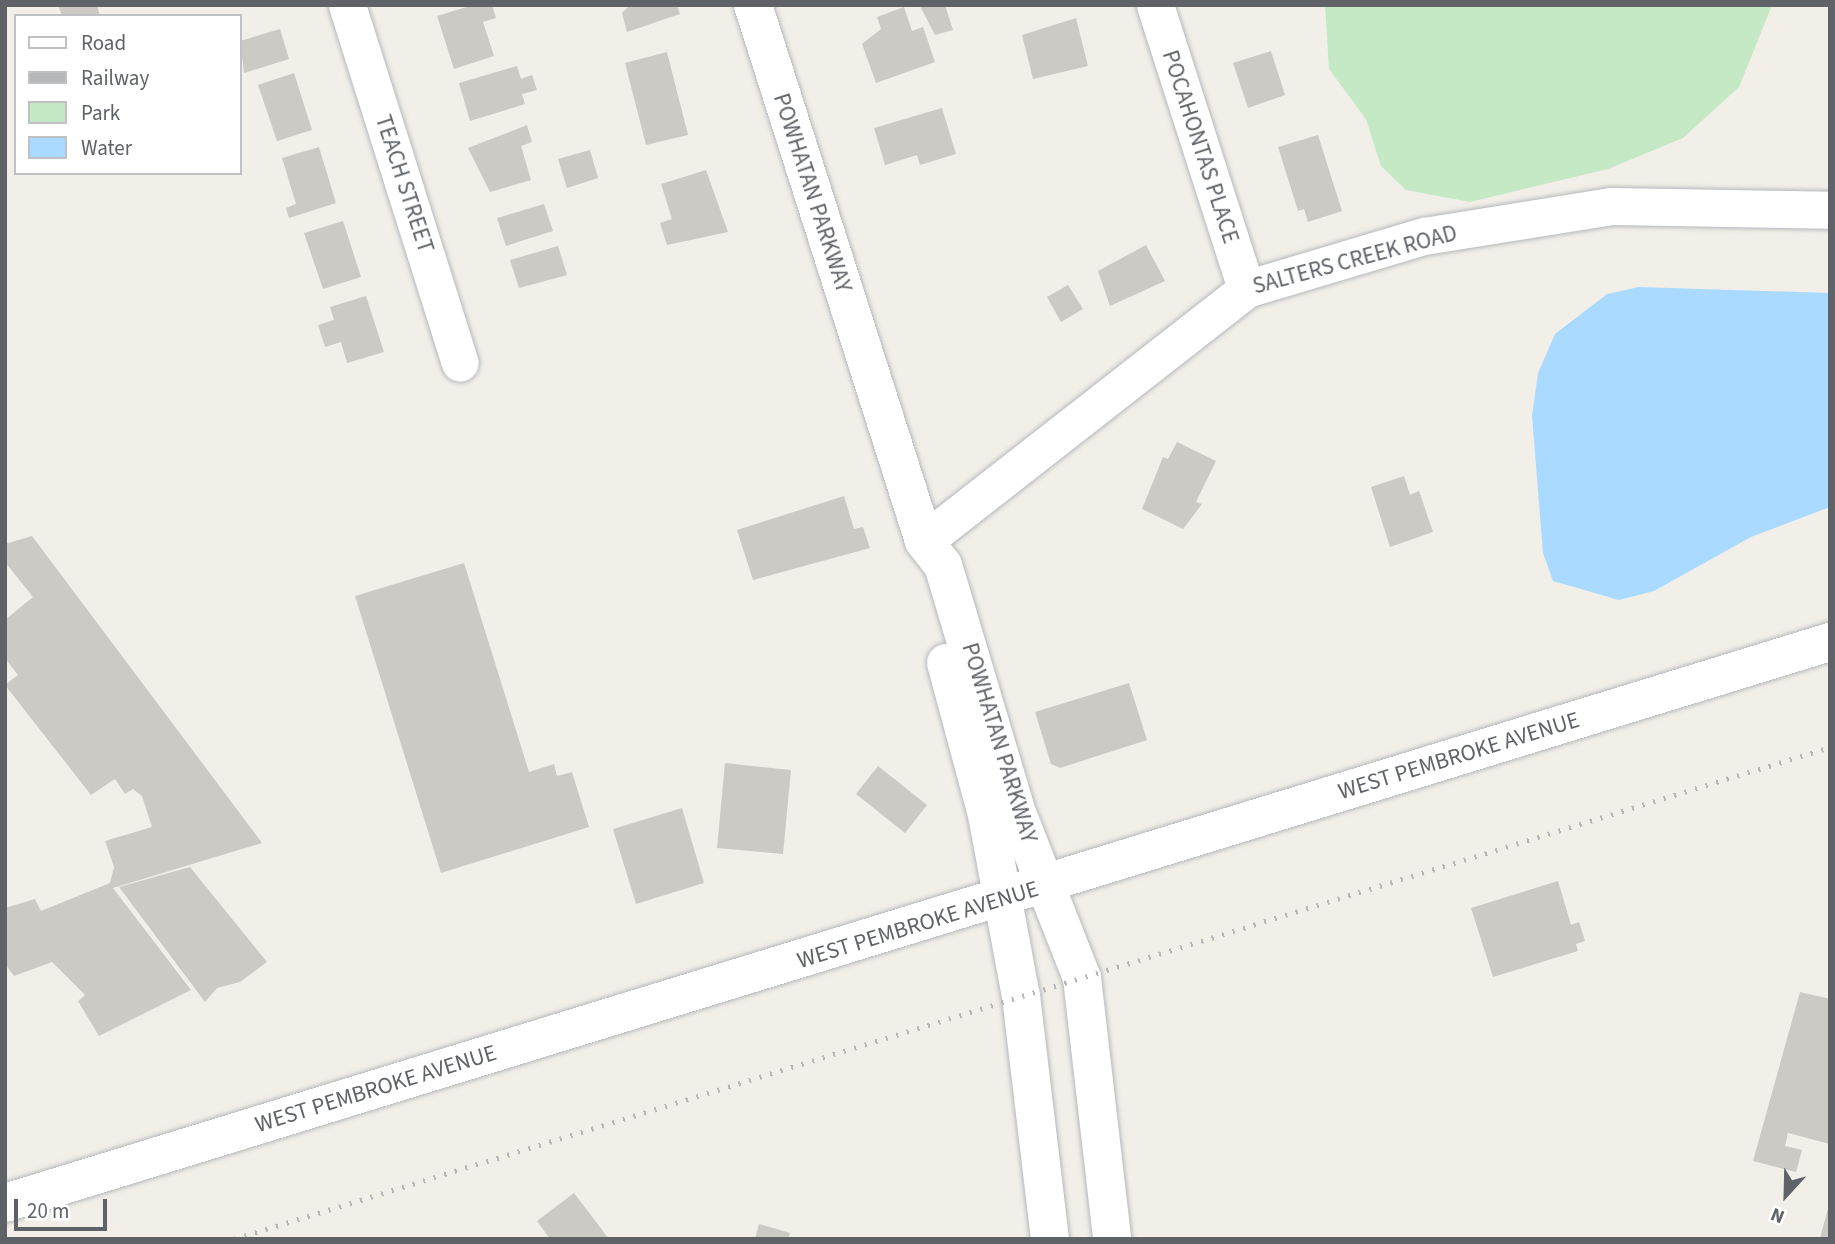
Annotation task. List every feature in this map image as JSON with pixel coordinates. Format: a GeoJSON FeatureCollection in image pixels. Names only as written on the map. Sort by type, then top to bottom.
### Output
{"type":"FeatureCollection","features":[{"type":"Feature","properties":{"kind":"main road","name":"POWHATAN PARKWAY"},"geometry":{"type":"LineString","coordinates":[[752,5],[924,541],[943,565],[1045,886],[1082,978],[1111,1239]]}},
{"type":"Feature","properties":{"kind":"main road","name":"POWHATAN PARKWAY"},"geometry":{"type":"LineString","coordinates":[[924,541],[916,566],[960,707],[1003,900],[1050,1239]]}},
{"type":"Feature","properties":{"kind":"main road","name":"WEST PEMBROKE AVENUE"},"geometry":{"type":"LineString","coordinates":[[5,1203],[1003,900],[1830,642]]}},
{"type":"Feature","properties":{"kind":"street","name":"TEACH STREET"},"geometry":{"type":"LineString","coordinates":[[347,5],[460,363]]}},
{"type":"Feature","properties":{"kind":"street","name":"POCAHONTAS PLACE"},"geometry":{"type":"LineString","coordinates":[[1155,5],[1246,289]]}},
{"type":"Feature","properties":{"kind":"street","name":"SALTERS CREEK ROAD"},"geometry":{"type":"LineString","coordinates":[[924,541],[1246,289],[1424,236],[1611,206],[1830,210]]}},
{"type":"Feature","properties":{"kind":"green space"},"geometry":{"type":"Polygon","coordinates":[[[1325,5],[1772,5],[1739,87],[1683,138],[1608,169],[1470,202],[1406,190],[1381,166],[1366,119],[1329,69],[1325,5]]]}},
{"type":"Feature","properties":{"kind":"water"},"geometry":{"type":"Polygon","coordinates":[[[1639,287],[1830,293],[1830,507],[1751,537],[1654,591],[1619,600],[1553,581],[1543,553],[1532,416],[1538,373],[1555,334],[1607,294],[1639,287]]]}},
{"type":"Feature","properties":{"kind":"building"},"geometry":{"type":"Polygon","coordinates":[[[58,5],[97,5],[99,14],[61,14],[58,5]]]}},
{"type":"Feature","properties":{"kind":"building"},"geometry":{"type":"Polygon","coordinates":[[[473,5],[492,5],[496,18],[483,22],[494,56],[454,69],[437,16],[473,5]]]}},
{"type":"Feature","properties":{"kind":"building"},"geometry":{"type":"Polygon","coordinates":[[[630,5],[677,5],[680,14],[627,32],[622,13],[630,5]]]}},
{"type":"Feature","properties":{"kind":"building"},"geometry":{"type":"Polygon","coordinates":[[[945,5],[953,30],[935,35],[920,6],[945,5]]]}},
{"type":"Feature","properties":{"kind":"building"},"geometry":{"type":"Polygon","coordinates":[[[904,7],[912,31],[923,27],[935,62],[876,83],[862,44],[881,29],[877,17],[904,7]]]}},
{"type":"Feature","properties":{"kind":"building"},"geometry":{"type":"Polygon","coordinates":[[[1076,18],[1088,66],[1033,79],[1022,35],[1076,18]]]}},
{"type":"Feature","properties":{"kind":"building"},"geometry":{"type":"Polygon","coordinates":[[[280,29],[289,59],[244,73],[242,40],[280,29]]]}},
{"type":"Feature","properties":{"kind":"building"},"geometry":{"type":"Polygon","coordinates":[[[1271,51],[1285,95],[1248,108],[1233,63],[1271,51]]]}},
{"type":"Feature","properties":{"kind":"building"},"geometry":{"type":"Polygon","coordinates":[[[667,52],[688,135],[646,145],[625,63],[667,52]]]}},
{"type":"Feature","properties":{"kind":"building"},"geometry":{"type":"Polygon","coordinates":[[[517,66],[521,79],[532,75],[537,90],[522,94],[525,104],[470,121],[459,83],[517,66]]]}},
{"type":"Feature","properties":{"kind":"building"},"geometry":{"type":"Polygon","coordinates":[[[294,73],[312,130],[277,141],[258,85],[294,73]]]}},
{"type":"Feature","properties":{"kind":"building"},"geometry":{"type":"Polygon","coordinates":[[[942,108],[956,154],[920,165],[917,155],[885,165],[874,128],[942,108]]]}},
{"type":"Feature","properties":{"kind":"building"},"geometry":{"type":"Polygon","coordinates":[[[527,125],[532,142],[521,146],[531,180],[490,192],[468,148],[527,125]]]}},
{"type":"Feature","properties":{"kind":"building"},"geometry":{"type":"Polygon","coordinates":[[[1318,135],[1342,211],[1308,222],[1304,209],[1298,211],[1278,147],[1318,135]]]}},
{"type":"Feature","properties":{"kind":"building"},"geometry":{"type":"Polygon","coordinates":[[[319,147],[336,203],[289,218],[286,208],[296,204],[282,158],[319,147]]]}},
{"type":"Feature","properties":{"kind":"building"},"geometry":{"type":"Polygon","coordinates":[[[590,150],[598,178],[567,188],[558,159],[590,150]]]}},
{"type":"Feature","properties":{"kind":"building"},"geometry":{"type":"Polygon","coordinates":[[[706,170],[728,232],[667,245],[660,223],[672,219],[661,184],[706,170]]]}},
{"type":"Feature","properties":{"kind":"building"},"geometry":{"type":"Polygon","coordinates":[[[544,204],[553,231],[506,246],[497,218],[544,204]]]}},
{"type":"Feature","properties":{"kind":"building"},"geometry":{"type":"Polygon","coordinates":[[[343,221],[361,277],[323,289],[304,233],[343,221]]]}},
{"type":"Feature","properties":{"kind":"building"},"geometry":{"type":"Polygon","coordinates":[[[1146,245],[1165,281],[1110,306],[1098,271],[1146,245]]]}},
{"type":"Feature","properties":{"kind":"building"},"geometry":{"type":"Polygon","coordinates":[[[558,246],[567,275],[519,288],[510,260],[558,246]]]}},
{"type":"Feature","properties":{"kind":"building"},"geometry":{"type":"Polygon","coordinates":[[[1068,285],[1083,309],[1061,322],[1047,297],[1068,285]]]}},
{"type":"Feature","properties":{"kind":"building"},"geometry":{"type":"Polygon","coordinates":[[[366,296],[384,352],[347,363],[341,342],[325,347],[318,325],[334,320],[330,307],[366,296]]]}},
{"type":"Feature","properties":{"kind":"building"},"geometry":{"type":"Polygon","coordinates":[[[1177,442],[1216,461],[1196,502],[1202,504],[1183,529],[1142,509],[1163,457],[1168,459],[1177,442]]]}},
{"type":"Feature","properties":{"kind":"building"},"geometry":{"type":"Polygon","coordinates":[[[1404,476],[1410,495],[1419,491],[1433,532],[1390,547],[1371,487],[1404,476]]]}},
{"type":"Feature","properties":{"kind":"building"},"geometry":{"type":"Polygon","coordinates":[[[844,496],[854,529],[863,527],[870,548],[753,580],[737,530],[844,496]]]}},
{"type":"Feature","properties":{"kind":"building"},"geometry":{"type":"Polygon","coordinates":[[[32,536],[262,843],[113,888],[191,990],[99,1036],[78,1001],[85,995],[52,962],[14,976],[5,964],[5,908],[35,899],[41,911],[110,883],[114,867],[105,841],[152,827],[142,796],[133,789],[125,794],[115,779],[91,795],[5,685],[18,675],[5,658],[5,620],[33,597],[5,562],[5,544],[32,536]]]}},
{"type":"Feature","properties":{"kind":"building"},"geometry":{"type":"Polygon","coordinates":[[[464,563],[529,772],[554,764],[557,776],[572,772],[589,827],[441,873],[355,596],[464,563]]]}},
{"type":"Feature","properties":{"kind":"building"},"geometry":{"type":"Polygon","coordinates":[[[1129,683],[1147,740],[1060,768],[1051,764],[1035,712],[1129,683]]]}},
{"type":"Feature","properties":{"kind":"building"},"geometry":{"type":"Polygon","coordinates":[[[725,763],[791,770],[783,854],[717,848],[725,763]]]}},
{"type":"Feature","properties":{"kind":"building"},"geometry":{"type":"Polygon","coordinates":[[[878,766],[927,805],[905,833],[856,794],[878,766]]]}},
{"type":"Feature","properties":{"kind":"building"},"geometry":{"type":"Polygon","coordinates":[[[682,808],[704,883],[636,904],[613,829],[682,808]]]}},
{"type":"Feature","properties":{"kind":"building"},"geometry":{"type":"Polygon","coordinates":[[[190,867],[267,962],[240,982],[217,988],[205,1002],[119,887],[190,867]]]}},
{"type":"Feature","properties":{"kind":"building"},"geometry":{"type":"Polygon","coordinates":[[[1558,881],[1571,925],[1579,922],[1585,941],[1576,944],[1578,951],[1493,977],[1471,908],[1558,881]]]}},
{"type":"Feature","properties":{"kind":"building"},"geometry":{"type":"Polygon","coordinates":[[[1800,992],[1830,999],[1830,1144],[1788,1133],[1785,1146],[1802,1150],[1796,1172],[1753,1161],[1800,992]]]}},
{"type":"Feature","properties":{"kind":"building"},"geometry":{"type":"Polygon","coordinates":[[[574,1193],[609,1239],[550,1239],[537,1221],[574,1193]]]}},
{"type":"Feature","properties":{"kind":"building"},"geometry":{"type":"Polygon","coordinates":[[[1829,1205],[1830,1239],[1820,1239],[1823,1227],[1829,1205]]]}},
{"type":"Feature","properties":{"kind":"building"},"geometry":{"type":"Polygon","coordinates":[[[759,1224],[790,1233],[788,1239],[755,1239],[759,1224]]]}},
{"type":"Feature","properties":{"kind":"railway"},"geometry":{"type":"LineString","coordinates":[[234,1239],[1830,747]]}}]}
